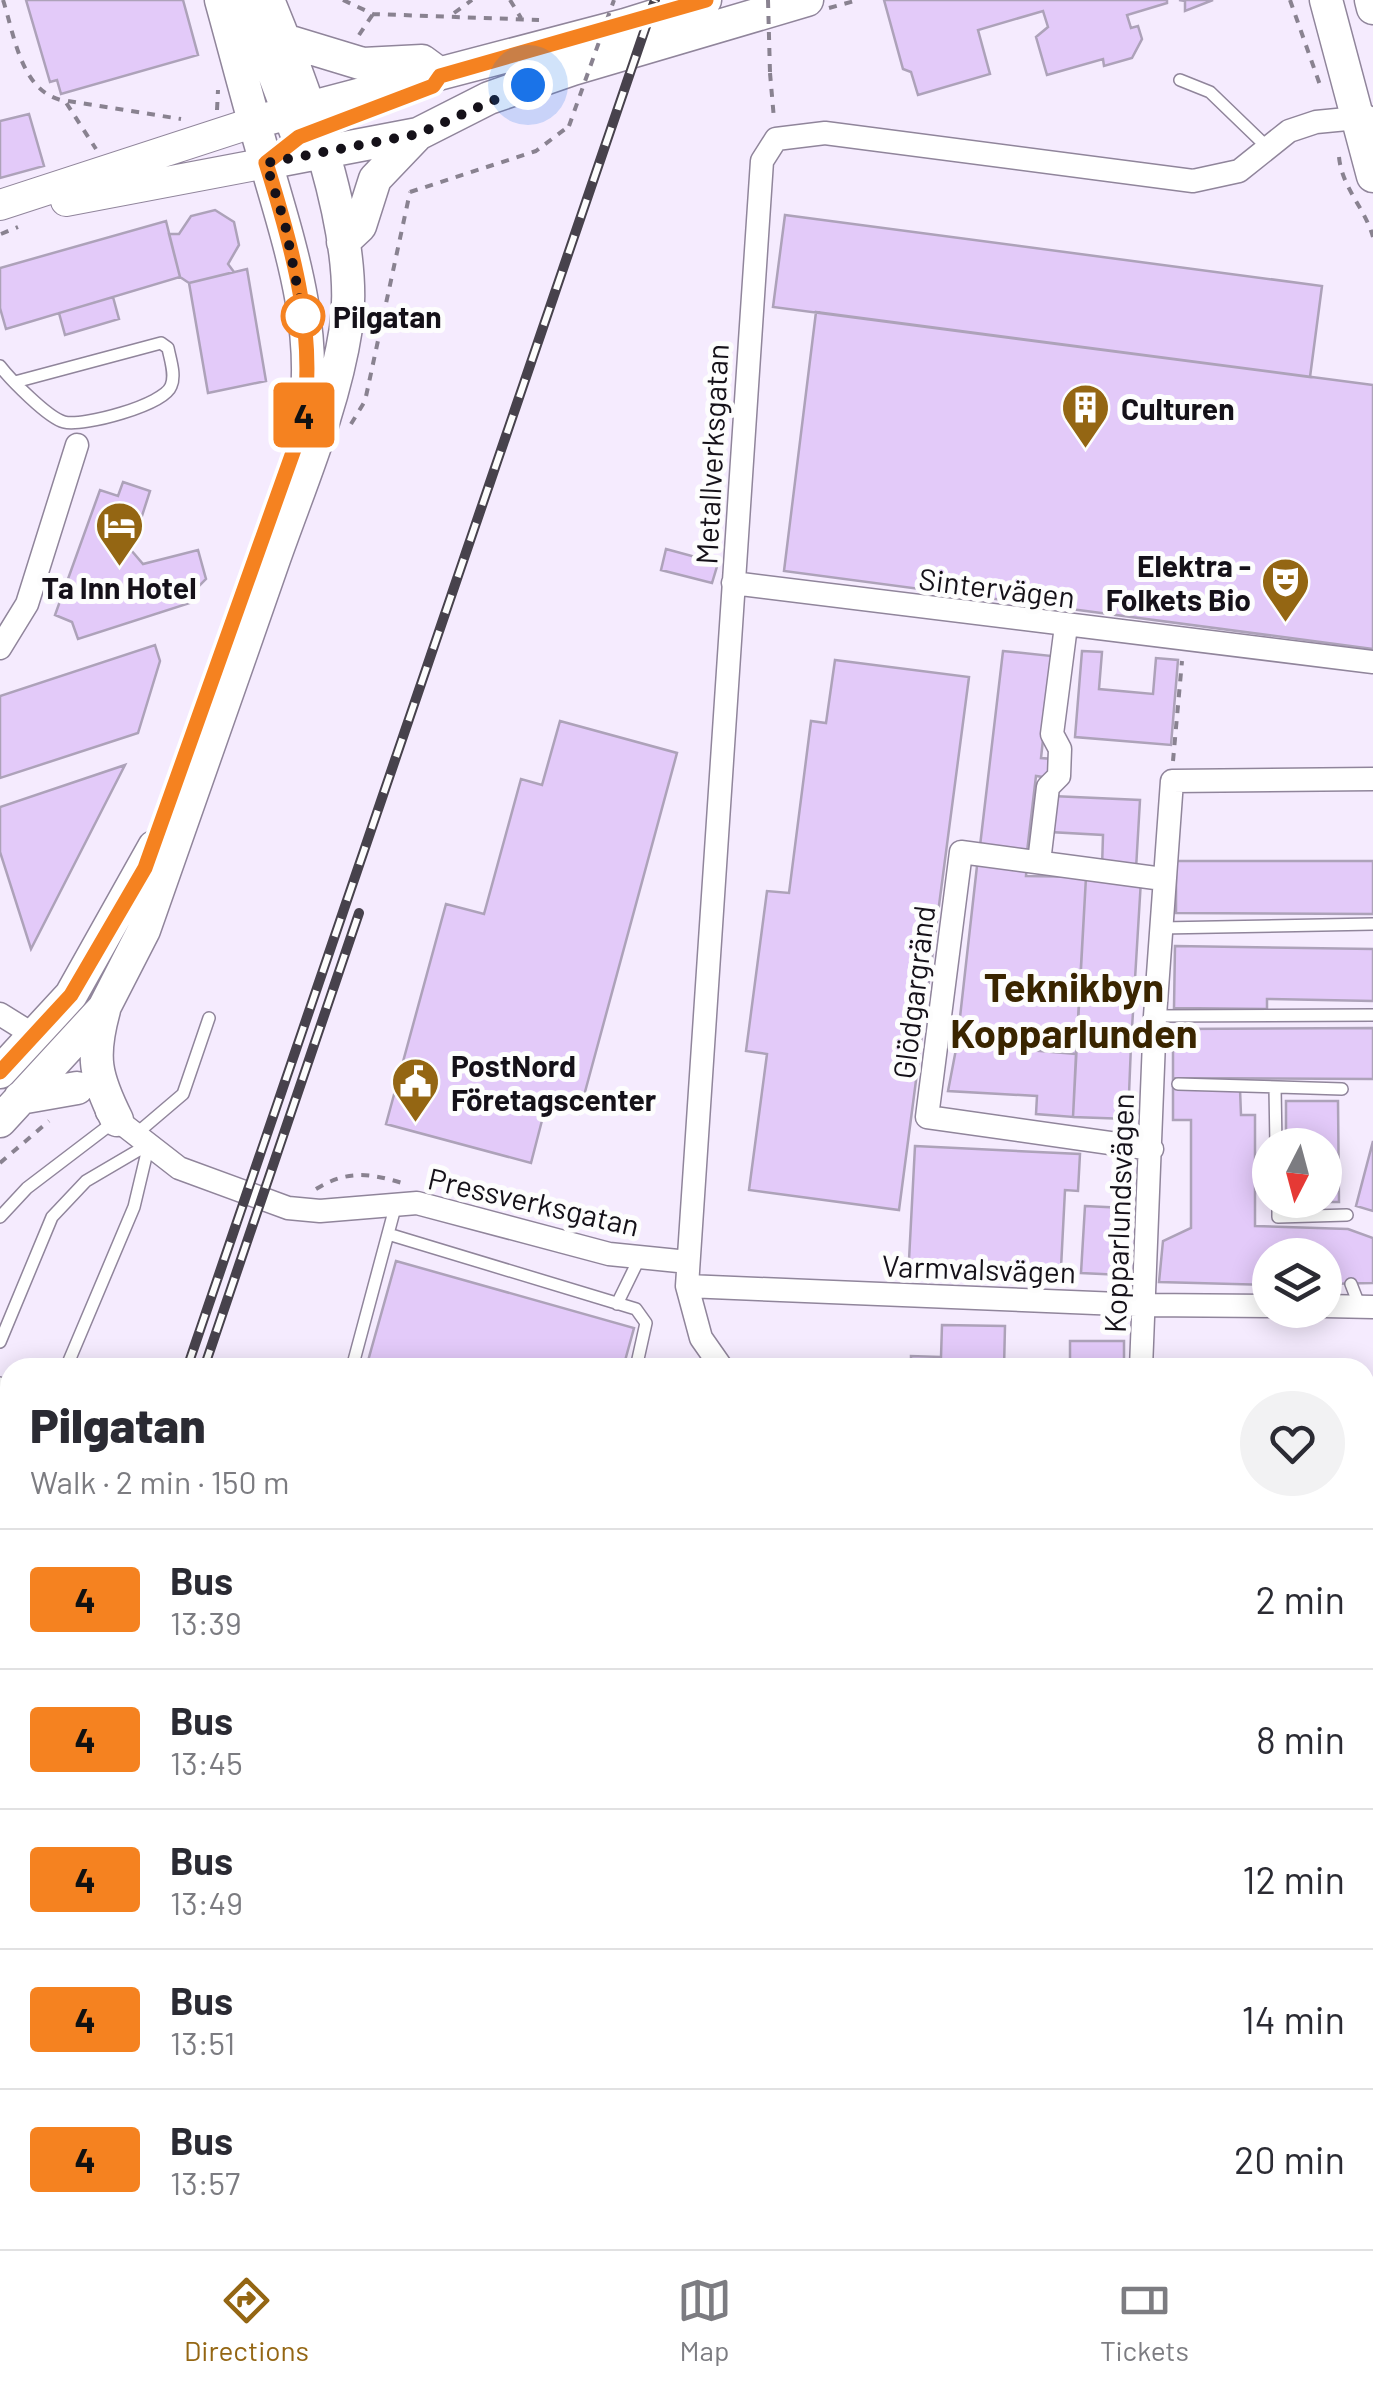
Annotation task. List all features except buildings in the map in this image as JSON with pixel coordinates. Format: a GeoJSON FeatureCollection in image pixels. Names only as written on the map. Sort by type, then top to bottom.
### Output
{"type":"FeatureCollection","features":[{"type":"Feature","properties":{"kind":"main road"},"geometry":{"type":"LineString","coordinates":[[134,1133],[100,1085],[93,1048],[104,1008],[144,930],[319,431],[346,327],[344,242],[222,0]]}},
{"type":"Feature","properties":{"kind":"main road"},"geometry":{"type":"LineString","coordinates":[[246,0],[308,182],[332,275],[346,281]]}},
{"type":"Feature","properties":{"kind":"main road"},"geometry":{"type":"LineString","coordinates":[[48,1066],[12,1050],[71,995],[145,868],[302,427],[310,384],[309,344],[285,224],[292,137],[284,40],[268,0]]}},
{"type":"Feature","properties":{"kind":"main road"},"geometry":{"type":"LineString","coordinates":[[292,137],[440,76],[705,0]]}},
{"type":"Feature","properties":{"kind":"main road"},"geometry":{"type":"LineString","coordinates":[[344,242],[360,226],[374,179],[418,134],[489,98],[572,69],[806,0]]}},
{"type":"Feature","properties":{"kind":"main road"},"geometry":{"type":"LineString","coordinates":[[1326,0],[1365,118],[1357,175]]}},
{"type":"Feature","properties":{"kind":"main road"},"geometry":{"type":"LineString","coordinates":[[1371,0],[1373,8]]}},
{"type":"Feature","properties":{"kind":"main road"},"geometry":{"type":"LineString","coordinates":[[284,40],[364,64],[422,61],[440,76]]}},
{"type":"Feature","properties":{"kind":"main road"},"geometry":{"type":"LineString","coordinates":[[292,137],[418,134]]}},
{"type":"Feature","properties":{"kind":"main road"},"geometry":{"type":"LineString","coordinates":[[10,1110],[104,1008]]}},
{"type":"Feature","properties":{"kind":"main road"},"geometry":{"type":"LineString","coordinates":[[10,1110],[68,1100]]}},
{"type":"Feature","properties":{"kind":"street"},"geometry":{"type":"LineString","coordinates":[[776,139],[825,133],[1192,180],[1239,170],[1266,147],[1303,126],[1365,118]]}},
{"type":"Feature","properties":{"kind":"street"},"geometry":{"type":"LineString","coordinates":[[4,204],[49,204],[292,137]]}},
{"type":"Feature","properties":{"kind":"street"},"geometry":{"type":"LineString","coordinates":[[4,204],[292,137]]}},
{"type":"Feature","properties":{"kind":"street","name":"Metallverksgatan"},"geometry":{"type":"LineString","coordinates":[[715,1358],[701,1338],[686,1286],[756,202],[762,161],[776,139]]}},
{"type":"Feature","properties":{"kind":"street"},"geometry":{"type":"LineString","coordinates":[[0,648],[28,604],[76,445]]}},
{"type":"Feature","properties":{"kind":"street","name":"Sintervägen"},"geometry":{"type":"LineString","coordinates":[[733,582],[1373,662]]}},
{"type":"Feature","properties":{"kind":"street"},"geometry":{"type":"LineString","coordinates":[[1039,862],[1048,787],[1059,776],[1060,749],[1052,734],[1066,626]]}},
{"type":"Feature","properties":{"kind":"street"},"geometry":{"type":"LineString","coordinates":[[1172,780],[1373,779]]}},
{"type":"Feature","properties":{"kind":"street","name":"Kopparlundsvägen"},"geometry":{"type":"LineString","coordinates":[[1142,1358],[1162,880],[1172,780]]}},
{"type":"Feature","properties":{"kind":"street","name":"Glödgargränd"},"geometry":{"type":"LineString","coordinates":[[1152,1149],[927,1116],[961,852],[1162,880]]}},
{"type":"Feature","properties":{"kind":"street"},"geometry":{"type":"LineString","coordinates":[[0,1014],[12,1050]]}},
{"type":"Feature","properties":{"kind":"street","name":"Pressverksgatan"},"geometry":{"type":"LineString","coordinates":[[48,1066],[68,1100],[134,1133],[179,1168],[288,1208],[320,1211],[399,1193],[417,1203],[609,1254],[688,1262]]}},
{"type":"Feature","properties":{"kind":"street","name":"Varmvalsvägen"},"geometry":{"type":"LineString","coordinates":[[686,1286],[1252,1306]]}},
{"type":"Feature","properties":{"kind":"lane"},"geometry":{"type":"LineString","coordinates":[[1180,80],[1210,92],[1266,147]]}},
{"type":"Feature","properties":{"kind":"lane"},"geometry":{"type":"LineString","coordinates":[[0,366],[15,382],[61,422],[80,423],[158,402],[172,387],[172,370],[168,348],[161,343],[15,382]]}},
{"type":"Feature","properties":{"kind":"lane"},"geometry":{"type":"LineString","coordinates":[[1161,928],[1373,924]]}},
{"type":"Feature","properties":{"kind":"lane"},"geometry":{"type":"LineString","coordinates":[[1155,1016],[1373,1015]]}},
{"type":"Feature","properties":{"kind":"lane"},"geometry":{"type":"LineString","coordinates":[[0,1342],[52,1217],[134,1133],[182,1094],[208,1018]]}},
{"type":"Feature","properties":{"kind":"lane"},"geometry":{"type":"LineString","coordinates":[[1178,1084],[1342,1089]]}},
{"type":"Feature","properties":{"kind":"lane"},"geometry":{"type":"LineString","coordinates":[[1275,1088],[1276,1128]]}},
{"type":"Feature","properties":{"kind":"lane"},"geometry":{"type":"LineString","coordinates":[[0,1217],[27,1188],[134,1133]]}},
{"type":"Feature","properties":{"kind":"lane"},"geometry":{"type":"LineString","coordinates":[[70,1358],[134,1208],[134,1133]]}},
{"type":"Feature","properties":{"kind":"lane"},"geometry":{"type":"LineString","coordinates":[[355,1358],[399,1193]]}},
{"type":"Feature","properties":{"kind":"lane"},"geometry":{"type":"LineString","coordinates":[[1342,1215],[1348,1215]]}},
{"type":"Feature","properties":{"kind":"lane"},"geometry":{"type":"LineString","coordinates":[[388,1234],[636,1309],[646,1322],[638,1358]]}},
{"type":"Feature","properties":{"kind":"lane"},"geometry":{"type":"LineString","coordinates":[[617,1304],[640,1257]]}},
{"type":"Feature","properties":{"kind":"lane"},"geometry":{"type":"LineString","coordinates":[[1351,1284],[1366,1307]]}},
{"type":"Feature","properties":{"kind":"path"},"geometry":{"type":"LineString","coordinates":[[3,0],[29,78],[47,98],[181,120]]}},
{"type":"Feature","properties":{"kind":"path"},"geometry":{"type":"LineString","coordinates":[[342,0],[373,14],[551,21]]}},
{"type":"Feature","properties":{"kind":"path"},"geometry":{"type":"LineString","coordinates":[[450,15],[472,0]]}},
{"type":"Feature","properties":{"kind":"path"},"geometry":{"type":"LineString","coordinates":[[510,0],[520,18]]}},
{"type":"Feature","properties":{"kind":"path"},"geometry":{"type":"LineString","coordinates":[[410,192],[536,152],[569,126],[614,0]]}},
{"type":"Feature","properties":{"kind":"path"},"geometry":{"type":"LineString","coordinates":[[768,0],[776,139]]}},
{"type":"Feature","properties":{"kind":"path"},"geometry":{"type":"LineString","coordinates":[[1290,0],[1318,81]]}},
{"type":"Feature","properties":{"kind":"path"},"geometry":{"type":"LineString","coordinates":[[593,22],[610,18]]}},
{"type":"Feature","properties":{"kind":"path"},"geometry":{"type":"LineString","coordinates":[[65,101],[100,157]]}},
{"type":"Feature","properties":{"kind":"path"},"geometry":{"type":"LineString","coordinates":[[1357,175],[1373,237]]}},
{"type":"Feature","properties":{"kind":"path"},"geometry":{"type":"LineString","coordinates":[[1172,780],[1182,662]]}},
{"type":"Feature","properties":{"kind":"path"},"geometry":{"type":"LineString","coordinates":[[0,1163],[68,1100]]}},
{"type":"Feature","properties":{"kind":"path"},"geometry":{"type":"LineString","coordinates":[[304,1194],[334,1178],[359,1173],[399,1193]]}},
{"type":"Feature","properties":{"kind":"path"},"geometry":{"type":"LineString","coordinates":[[552,1222],[592,1220],[618,1238]]}},
{"type":"Feature","properties":{"kind":"railway"},"geometry":{"type":"LineString","coordinates":[[190,1358],[655,0]]}},
{"type":"Feature","properties":{"kind":"railway"},"geometry":{"type":"LineString","coordinates":[[207,1358],[359,913]]}},
{"type":"Feature","properties":{"kind":"bus line","name":"4"},"geometry":{"type":"LineString","coordinates":[[0,1072],[71,995],[145,868],[302,427],[310,384],[309,344],[285,224],[266,163],[299,137],[433,86],[440,76],[706,0]]}},
{"type":"Feature","properties":{"kind":"place","name":"Pilgatan"},"geometry":{"type":"Point","coordinates":[303,316]}},
{"type":"Feature","properties":{"kind":"place","name":"Culturen"},"geometry":{"type":"Point","coordinates":[1086,450]}},
{"type":"Feature","properties":{"kind":"place","name":"Ta Inn Hotel"},"geometry":{"type":"Point","coordinates":[119,568]}},
{"type":"Feature","properties":{"kind":"place","name":"Elektra - Folkets Bio"},"geometry":{"type":"Point","coordinates":[1286,624]}},
{"type":"Feature","properties":{"kind":"place","name":"PostNord Företagscenter"},"geometry":{"type":"Point","coordinates":[416,1124]}},
{"type":"Feature","properties":{"kind":"district","name":"Teknikbyn Kopparlunden"},"geometry":{"type":"Point","coordinates":[1074,1009]}},
{"type":"Feature","properties":{"kind":"route"},"geometry":{"type":"LineString","coordinates":[[303,316],[285,224],[266,163],[418,134],[489,98],[528,85]]}}]}
